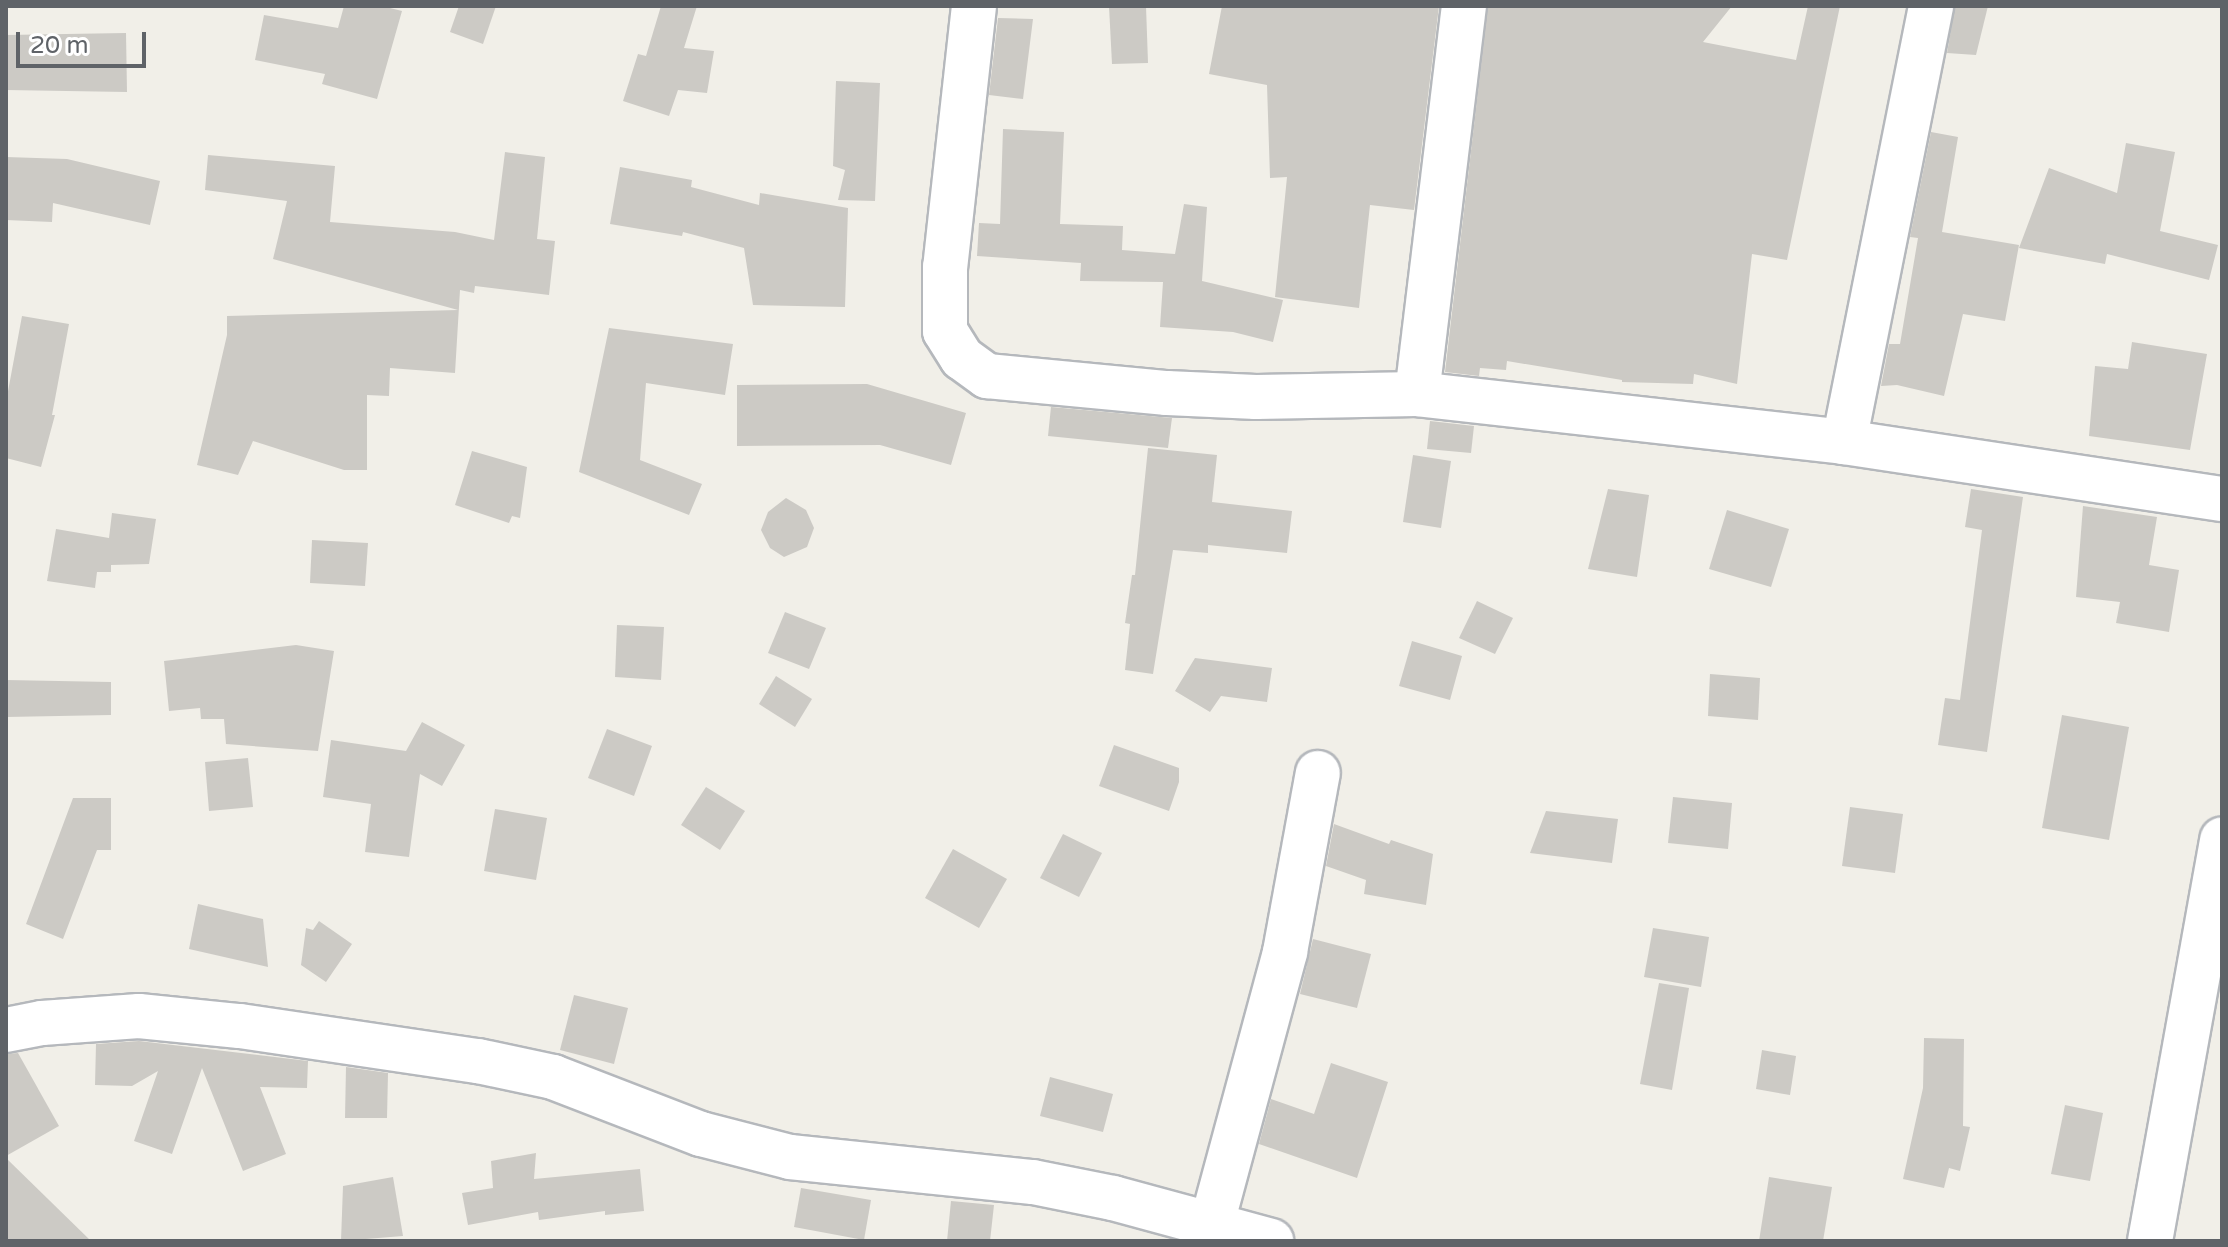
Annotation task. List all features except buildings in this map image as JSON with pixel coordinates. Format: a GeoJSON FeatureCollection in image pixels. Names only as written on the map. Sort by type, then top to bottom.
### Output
{"type":"FeatureCollection","features":[{"type":"Feature","properties":{"kind":"street"},"geometry":{"type":"LineString","coordinates":[[974,6],[945,267],[945,331],[962,358],[987,376],[1167,393],[1256,397],[1417,394],[1844,442],[2222,499]]}},
{"type":"Feature","properties":{"kind":"street"},"geometry":{"type":"LineString","coordinates":[[1417,394],[1464,6]]}},
{"type":"Feature","properties":{"kind":"street"},"geometry":{"type":"LineString","coordinates":[[1844,442],[1931,6]]}},
{"type":"Feature","properties":{"kind":"street"},"geometry":{"type":"LineString","coordinates":[[1212,1223],[1285,952],[1318,773]]}},
{"type":"Feature","properties":{"kind":"street"},"geometry":{"type":"LineString","coordinates":[[2150,1241],[2222,839]]}},
{"type":"Feature","properties":{"kind":"street"},"geometry":{"type":"LineString","coordinates":[[6,1030],[42,1023],[139,1016],[240,1026],[478,1061],[553,1077],[701,1134],[790,1157],[1033,1182],[1212,1223],[1271,1241]]}}]}
